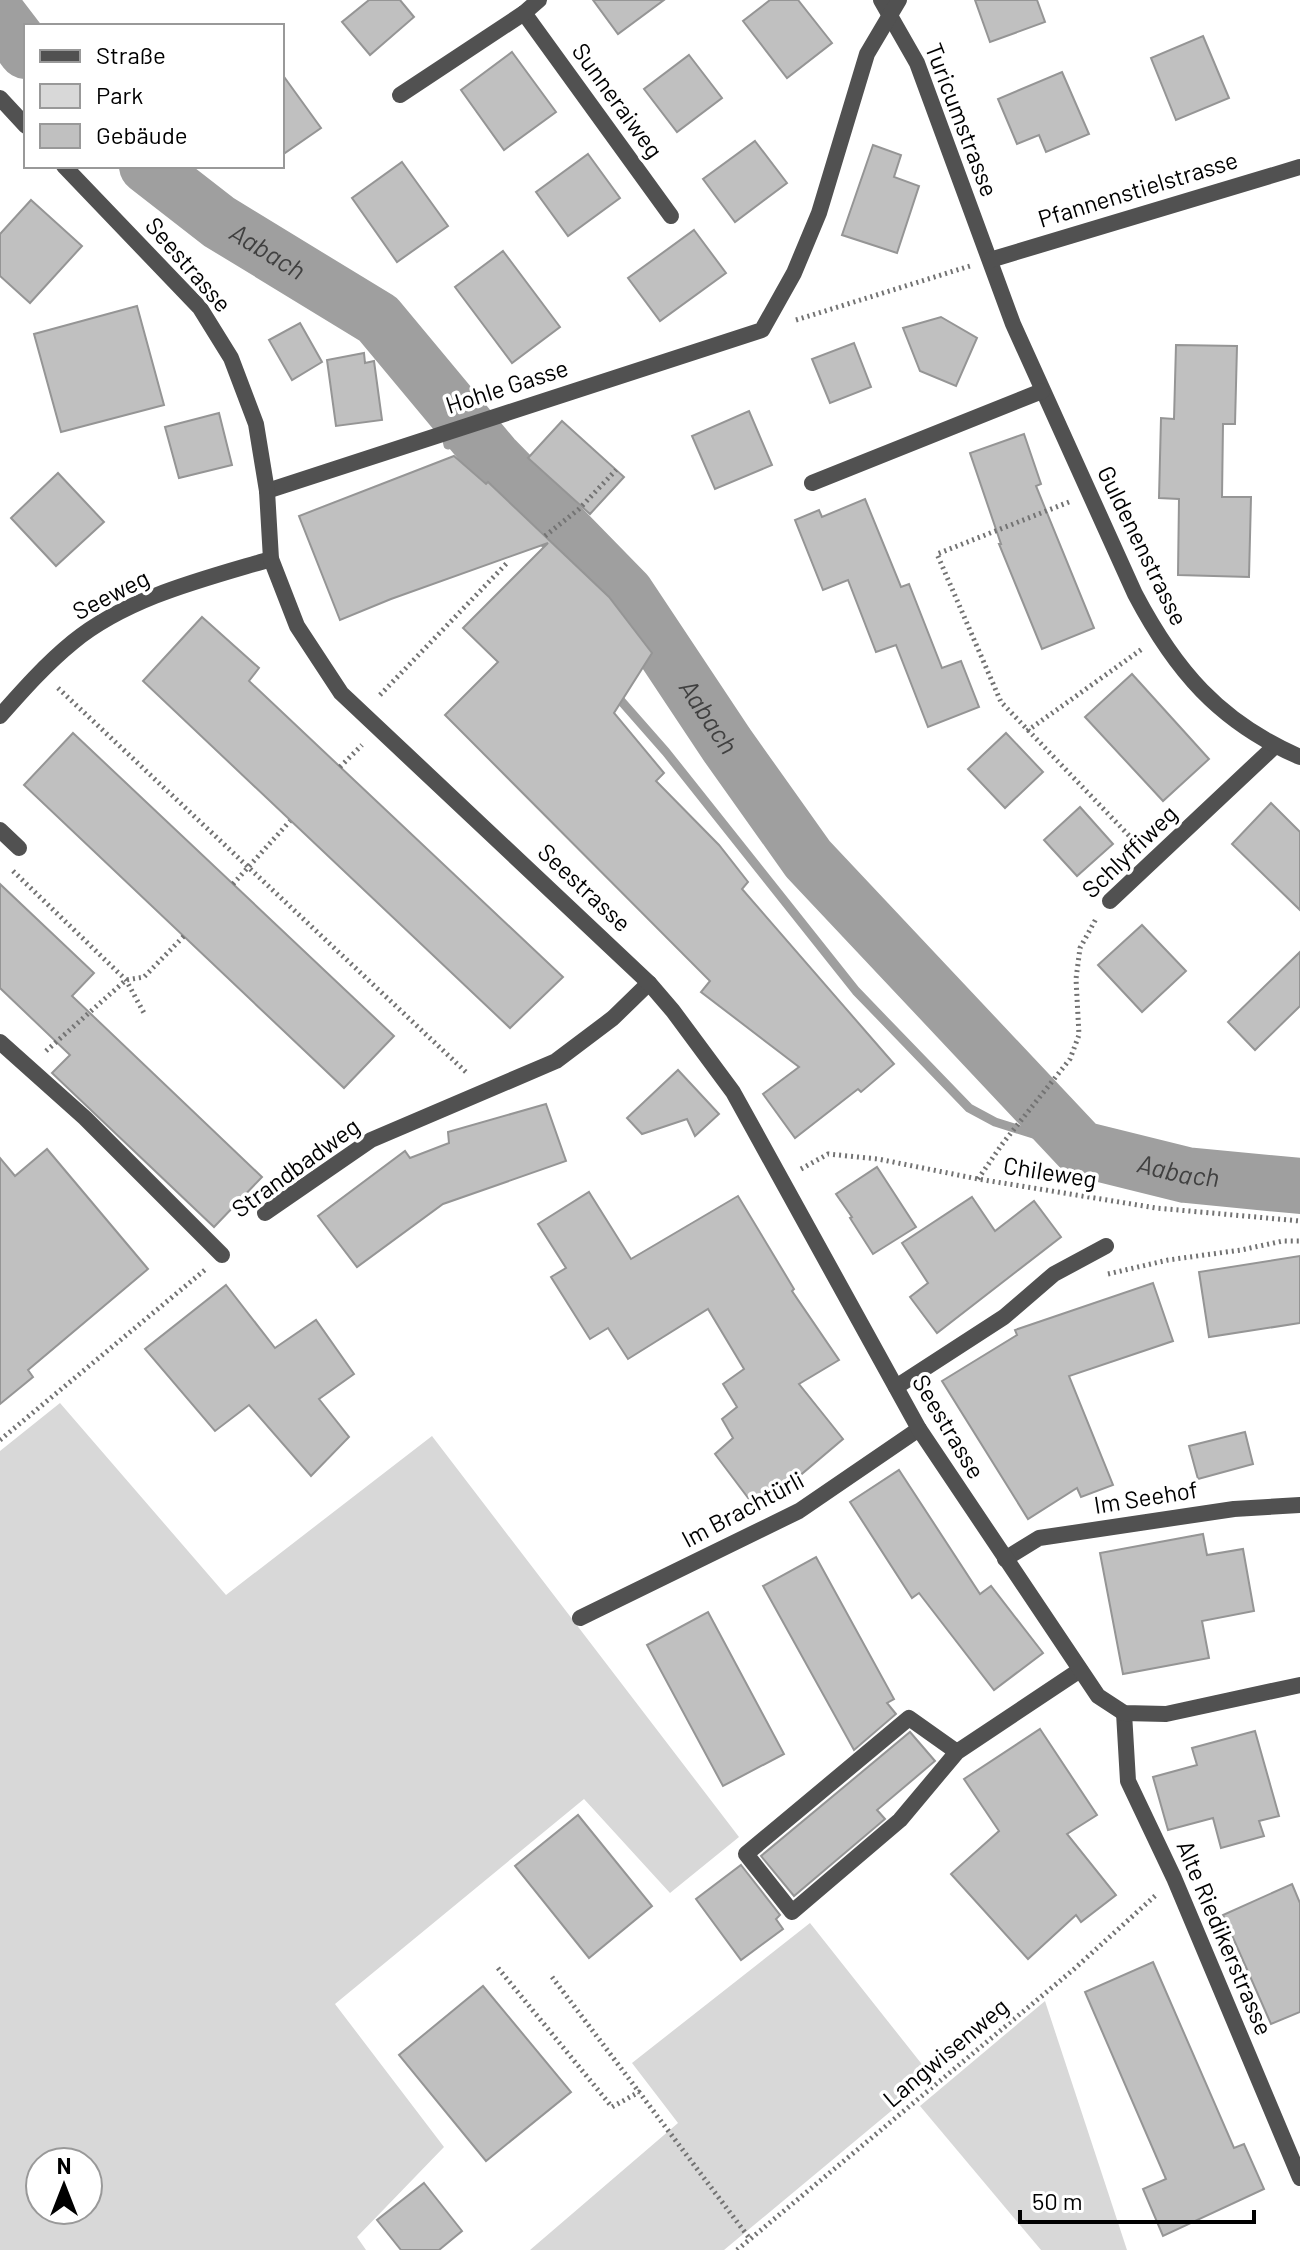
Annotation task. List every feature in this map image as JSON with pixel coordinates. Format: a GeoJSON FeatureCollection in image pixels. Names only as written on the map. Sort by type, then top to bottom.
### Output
{"type":"FeatureCollection","features":[{"type":"Feature","properties":{"kind":"street"},"geometry":{"type":"LineString","coordinates":[[400,95],[539,0]]}},
{"type":"Feature","properties":{"kind":"street"},"geometry":{"type":"LineString","coordinates":[[762,330],[799,261],[819,213],[867,54],[890,5]]}},
{"type":"Feature","properties":{"kind":"street","name":"Turicumstrasse"},"geometry":{"type":"LineString","coordinates":[[890,5],[917,63],[990,260]]}},
{"type":"Feature","properties":{"kind":"street","name":"Sunneraiweg"},"geometry":{"type":"LineString","coordinates":[[524,13],[671,216]]}},
{"type":"Feature","properties":{"kind":"street"},"geometry":{"type":"LineString","coordinates":[[0,98],[24,124]]}},
{"type":"Feature","properties":{"kind":"street","name":"Pfannenstielstrasse"},"geometry":{"type":"LineString","coordinates":[[990,260],[1300,167]]}},
{"type":"Feature","properties":{"kind":"street","name":"Seestrasse"},"geometry":{"type":"LineString","coordinates":[[66,168],[200,308],[231,358],[256,424],[267,491],[271,559],[297,626],[341,693],[649,983],[673,1011],[733,1092],[919,1429],[1098,1696],[1124,1713]]}},
{"type":"Feature","properties":{"kind":"street","name":"Guldenenstrasse"},"geometry":{"type":"LineString","coordinates":[[990,260],[1042,391],[1158,638],[1207,697],[1275,746],[1300,757]]}},
{"type":"Feature","properties":{"kind":"street","name":"Hohle Gasse"},"geometry":{"type":"LineString","coordinates":[[267,491],[762,330]]}},
{"type":"Feature","properties":{"kind":"street"},"geometry":{"type":"LineString","coordinates":[[812,483],[1042,391]]}},
{"type":"Feature","properties":{"kind":"street","name":"Seeweg"},"geometry":{"type":"LineString","coordinates":[[0,716],[35,675],[75,640],[113,616],[184,586],[271,559]]}},
{"type":"Feature","properties":{"kind":"street","name":"Schlyffiweg"},"geometry":{"type":"LineString","coordinates":[[1110,901],[1275,746]]}},
{"type":"Feature","properties":{"kind":"street"},"geometry":{"type":"LineString","coordinates":[[0,830],[19,848]]}},
{"type":"Feature","properties":{"kind":"street","name":"Strandbadweg"},"geometry":{"type":"LineString","coordinates":[[265,1213],[371,1140],[556,1061],[613,1018],[649,983]]}},
{"type":"Feature","properties":{"kind":"street"},"geometry":{"type":"LineString","coordinates":[[0,1042],[85,1118],[222,1255]]}},
{"type":"Feature","properties":{"kind":"street"},"geometry":{"type":"LineString","coordinates":[[896,1387],[1004,1317],[1054,1274],[1106,1246]]}},
{"type":"Feature","properties":{"kind":"street","name":"Im Brachtürli"},"geometry":{"type":"LineString","coordinates":[[580,1618],[799,1511],[919,1429]]}},
{"type":"Feature","properties":{"kind":"street","name":"Im Seehof"},"geometry":{"type":"LineString","coordinates":[[1005,1559],[1039,1538],[1234,1509],[1300,1505]]}},
{"type":"Feature","properties":{"kind":"street"},"geometry":{"type":"LineString","coordinates":[[957,1752],[909,1718],[746,1854],[792,1912],[900,1820],[957,1752],[1080,1670]]}},
{"type":"Feature","properties":{"kind":"street"},"geometry":{"type":"LineString","coordinates":[[1124,1713],[1166,1714],[1300,1685]]}},
{"type":"Feature","properties":{"kind":"street","name":"Alte Riedikerstrasse"},"geometry":{"type":"LineString","coordinates":[[1124,1713],[1128,1781],[1174,1878],[1300,2178]]}},
{"type":"Feature","properties":{"kind":"path"},"geometry":{"type":"LineString","coordinates":[[762,330],[990,260]]}},
{"type":"Feature","properties":{"kind":"path"},"geometry":{"type":"LineString","coordinates":[[545,536],[579,509],[616,470]]}},
{"type":"Feature","properties":{"kind":"path"},"geometry":{"type":"LineString","coordinates":[[1073,500],[937,554],[1001,702],[1152,860]]}},
{"type":"Feature","properties":{"kind":"path"},"geometry":{"type":"LineString","coordinates":[[380,695],[507,563]]}},
{"type":"Feature","properties":{"kind":"path"},"geometry":{"type":"LineString","coordinates":[[1027,731],[1143,648]]}},
{"type":"Feature","properties":{"kind":"path"},"geometry":{"type":"LineString","coordinates":[[56,686],[470,1076],[478,1095]]}},
{"type":"Feature","properties":{"kind":"path"},"geometry":{"type":"LineString","coordinates":[[340,767],[362,745]]}},
{"type":"Feature","properties":{"kind":"path"},"geometry":{"type":"LineString","coordinates":[[233,884],[290,821]]}},
{"type":"Feature","properties":{"kind":"path"},"geometry":{"type":"LineString","coordinates":[[11,869],[126,980],[144,1013]]}},
{"type":"Feature","properties":{"kind":"path","name":"Schlyffiweg"},"geometry":{"type":"LineString","coordinates":[[978,1179],[1070,1059],[1079,1035],[1076,979],[1080,948],[1095,919],[1110,901]]}},
{"type":"Feature","properties":{"kind":"path"},"geometry":{"type":"LineString","coordinates":[[44,1052],[126,980],[144,977],[184,936]]}},
{"type":"Feature","properties":{"kind":"path","name":"Chileweg"},"geometry":{"type":"LineString","coordinates":[[800,1170],[828,1154],[878,1159],[1156,1208],[1300,1221]]}},
{"type":"Feature","properties":{"kind":"path"},"geometry":{"type":"LineString","coordinates":[[1103,1275],[1168,1260],[1283,1241],[1300,1241]]}},
{"type":"Feature","properties":{"kind":"path"},"geometry":{"type":"LineString","coordinates":[[0,1440],[222,1255]]}},
{"type":"Feature","properties":{"kind":"path","name":"Langwisenweg"},"geometry":{"type":"LineString","coordinates":[[737,2250],[1073,1970],[1174,1878]]}},
{"type":"Feature","properties":{"kind":"path"},"geometry":{"type":"LineString","coordinates":[[498,1968],[612,2107],[639,2092]]}},
{"type":"Feature","properties":{"kind":"path"},"geometry":{"type":"LineString","coordinates":[[552,1977],[750,2239]]}},
{"type":"Feature","properties":{"kind":"green space"},"geometry":{"type":"Polygon","coordinates":[[[60,1403],[226,1595],[432,1436],[739,1837],[670,1893],[584,1799],[335,2004],[444,2147],[357,2237],[366,2250],[0,2250],[0,1451],[60,1403]]]}},
{"type":"Feature","properties":{"kind":"green space"},"geometry":{"type":"Polygon","coordinates":[[[810,1923],[932,2077],[724,2250],[530,2250],[678,2123],[632,2063],[810,1923]]]}},
{"type":"Feature","properties":{"kind":"green space"},"geometry":{"type":"Polygon","coordinates":[[[1045,2001],[1127,2250],[1041,2250],[920,2106],[1045,2001]]]}},
{"type":"Feature","properties":{"kind":"building"},"geometry":{"type":"Polygon","coordinates":[[[369,0],[400,0],[414,17],[370,55],[342,22],[369,0]]]}},
{"type":"Feature","properties":{"kind":"building"},"geometry":{"type":"Polygon","coordinates":[[[593,0],[664,0],[618,34],[593,0]]]}},
{"type":"Feature","properties":{"kind":"building"},"geometry":{"type":"Polygon","coordinates":[[[770,0],[798,0],[832,43],[787,78],[743,21],[770,0]]]}},
{"type":"Feature","properties":{"kind":"building"},"geometry":{"type":"Polygon","coordinates":[[[975,0],[1037,0],[1045,22],[990,42],[975,0]]]}},
{"type":"Feature","properties":{"kind":"building"},"geometry":{"type":"Polygon","coordinates":[[[1203,36],[1229,98],[1176,120],[1151,58],[1203,36]]]}},
{"type":"Feature","properties":{"kind":"building"},"geometry":{"type":"Polygon","coordinates":[[[512,52],[556,112],[504,150],[461,90],[512,52]]]}},
{"type":"Feature","properties":{"kind":"building"},"geometry":{"type":"Polygon","coordinates":[[[689,55],[722,98],[677,132],[644,89],[689,55]]]}},
{"type":"Feature","properties":{"kind":"building"},"geometry":{"type":"Polygon","coordinates":[[[1062,72],[1089,134],[1046,152],[1039,135],[1017,144],[998,99],[1062,72]]]}},
{"type":"Feature","properties":{"kind":"building"},"geometry":{"type":"Polygon","coordinates":[[[284,77],[321,128],[284,154],[284,77]]]}},
{"type":"Feature","properties":{"kind":"building"},"geometry":{"type":"Polygon","coordinates":[[[755,141],[787,183],[735,222],[703,179],[755,141]]]}},
{"type":"Feature","properties":{"kind":"building"},"geometry":{"type":"Polygon","coordinates":[[[873,145],[901,155],[894,177],[919,186],[897,253],[842,235],[873,145]]]}},
{"type":"Feature","properties":{"kind":"building"},"geometry":{"type":"Polygon","coordinates":[[[588,154],[620,198],[568,236],[536,192],[588,154]]]}},
{"type":"Feature","properties":{"kind":"building"},"geometry":{"type":"Polygon","coordinates":[[[402,162],[448,226],[397,262],[352,198],[402,162]]]}},
{"type":"Feature","properties":{"kind":"building"},"geometry":{"type":"Polygon","coordinates":[[[31,200],[82,246],[30,303],[0,276],[0,234],[31,200]]]}},
{"type":"Feature","properties":{"kind":"building"},"geometry":{"type":"Polygon","coordinates":[[[694,230],[726,273],[660,321],[628,278],[694,230]]]}},
{"type":"Feature","properties":{"kind":"building"},"geometry":{"type":"Polygon","coordinates":[[[503,251],[560,327],[512,363],[455,287],[503,251]]]}},
{"type":"Feature","properties":{"kind":"building"},"geometry":{"type":"Polygon","coordinates":[[[137,306],[164,405],[61,432],[34,334],[137,306]]]}},
{"type":"Feature","properties":{"kind":"building"},"geometry":{"type":"Polygon","coordinates":[[[941,317],[977,338],[956,386],[920,371],[903,328],[941,317]]]}},
{"type":"Feature","properties":{"kind":"building"},"geometry":{"type":"Polygon","coordinates":[[[300,323],[322,362],[292,380],[269,340],[300,323]]]}},
{"type":"Feature","properties":{"kind":"building"},"geometry":{"type":"Polygon","coordinates":[[[854,343],[871,387],[830,403],[812,359],[854,343]]]}},
{"type":"Feature","properties":{"kind":"building"},"geometry":{"type":"Polygon","coordinates":[[[1176,345],[1237,346],[1235,424],[1223,424],[1222,497],[1251,497],[1249,577],[1178,575],[1179,499],[1159,498],[1161,418],[1174,419],[1176,345]]]}},
{"type":"Feature","properties":{"kind":"building"},"geometry":{"type":"Polygon","coordinates":[[[364,353],[365,363],[374,361],[382,420],[336,426],[327,360],[364,353]]]}},
{"type":"Feature","properties":{"kind":"building"},"geometry":{"type":"Polygon","coordinates":[[[749,411],[772,465],[715,489],[692,436],[749,411]]]}},
{"type":"Feature","properties":{"kind":"building"},"geometry":{"type":"Polygon","coordinates":[[[219,413],[232,465],[179,478],[165,427],[219,413]]]}},
{"type":"Feature","properties":{"kind":"building"},"geometry":{"type":"Polygon","coordinates":[[[562,421],[624,477],[590,514],[528,458],[562,421]]]}},
{"type":"Feature","properties":{"kind":"building"},"geometry":{"type":"Polygon","coordinates":[[[1024,434],[1041,484],[1036,486],[1094,628],[1042,649],[999,544],[970,453],[1024,434]]]}},
{"type":"Feature","properties":{"kind":"building"},"geometry":{"type":"Polygon","coordinates":[[[454,456],[486,484],[488,482],[609,597],[652,653],[614,713],[664,773],[656,781],[719,845],[748,882],[742,889],[894,1064],[861,1092],[858,1089],[795,1138],[763,1094],[799,1067],[701,992],[710,981],[445,715],[498,662],[463,628],[548,543],[340,620],[299,516],[454,456]]]}},
{"type":"Feature","properties":{"kind":"building"},"geometry":{"type":"Polygon","coordinates":[[[58,473],[104,522],[56,566],[11,518],[58,473]]]}},
{"type":"Feature","properties":{"kind":"building"},"geometry":{"type":"Polygon","coordinates":[[[865,499],[901,587],[909,584],[942,668],[961,661],[979,707],[928,727],[896,645],[876,652],[848,580],[823,590],[795,520],[819,510],[822,517],[865,499]]]}},
{"type":"Feature","properties":{"kind":"building"},"geometry":{"type":"Polygon","coordinates":[[[202,617],[259,668],[249,681],[563,977],[510,1028],[143,681],[202,617]]]}},
{"type":"Feature","properties":{"kind":"building"},"geometry":{"type":"Polygon","coordinates":[[[1132,674],[1209,759],[1163,801],[1085,717],[1132,674]]]}},
{"type":"Feature","properties":{"kind":"building"},"geometry":{"type":"Polygon","coordinates":[[[73,733],[394,1036],[344,1088],[24,785],[73,733]]]}},
{"type":"Feature","properties":{"kind":"building"},"geometry":{"type":"Polygon","coordinates":[[[1006,733],[1043,772],[1005,808],[968,769],[1006,733]]]}},
{"type":"Feature","properties":{"kind":"building"},"geometry":{"type":"Polygon","coordinates":[[[1271,803],[1300,832],[1300,910],[1232,844],[1271,803]]]}},
{"type":"Feature","properties":{"kind":"building"},"geometry":{"type":"Polygon","coordinates":[[[1080,807],[1113,844],[1077,876],[1044,840],[1080,807]]]}},
{"type":"Feature","properties":{"kind":"building"},"geometry":{"type":"Polygon","coordinates":[[[0,884],[94,973],[72,996],[262,1177],[214,1227],[52,1073],[70,1055],[0,988],[0,884]]]}},
{"type":"Feature","properties":{"kind":"building"},"geometry":{"type":"Polygon","coordinates":[[[1142,925],[1186,971],[1142,1012],[1098,965],[1142,925]]]}},
{"type":"Feature","properties":{"kind":"building"},"geometry":{"type":"Polygon","coordinates":[[[1300,952],[1300,1006],[1255,1050],[1228,1022],[1300,952]]]}},
{"type":"Feature","properties":{"kind":"building"},"geometry":{"type":"Polygon","coordinates":[[[678,1070],[719,1114],[695,1136],[687,1119],[642,1134],[627,1118],[678,1070]]]}},
{"type":"Feature","properties":{"kind":"building"},"geometry":{"type":"Polygon","coordinates":[[[546,1104],[566,1161],[443,1204],[357,1267],[318,1216],[405,1151],[410,1158],[449,1143],[448,1132],[546,1104]]]}},
{"type":"Feature","properties":{"kind":"building"},"geometry":{"type":"Polygon","coordinates":[[[47,1149],[148,1269],[28,1370],[33,1377],[0,1404],[0,1158],[15,1176],[47,1149]]]}},
{"type":"Feature","properties":{"kind":"building"},"geometry":{"type":"Polygon","coordinates":[[[877,1167],[916,1227],[873,1254],[836,1194],[877,1167]]]}},
{"type":"Feature","properties":{"kind":"building"},"geometry":{"type":"Polygon","coordinates":[[[589,1192],[631,1259],[738,1196],[794,1289],[792,1291],[839,1360],[799,1384],[843,1439],[758,1511],[715,1454],[733,1438],[722,1419],[737,1407],[723,1384],[744,1369],[708,1309],[628,1359],[608,1328],[590,1339],[551,1277],[566,1268],[538,1224],[589,1192]]]}},
{"type":"Feature","properties":{"kind":"building"},"geometry":{"type":"Polygon","coordinates":[[[972,1197],[995,1231],[1034,1201],[1061,1237],[937,1333],[910,1297],[928,1283],[902,1243],[972,1197]]]}},
{"type":"Feature","properties":{"kind":"building"},"geometry":{"type":"Polygon","coordinates":[[[1300,1256],[1300,1323],[1209,1337],[1199,1272],[1300,1256]]]}},
{"type":"Feature","properties":{"kind":"building"},"geometry":{"type":"Polygon","coordinates":[[[1153,1283],[1173,1341],[1069,1376],[1113,1485],[1081,1497],[1077,1488],[1028,1519],[942,1381],[1017,1335],[1015,1330],[1153,1283]]]}},
{"type":"Feature","properties":{"kind":"building"},"geometry":{"type":"Polygon","coordinates":[[[226,1285],[275,1348],[316,1320],[354,1374],[319,1399],[349,1437],[311,1476],[249,1405],[215,1431],[145,1349],[226,1285]]]}},
{"type":"Feature","properties":{"kind":"building"},"geometry":{"type":"Polygon","coordinates":[[[1245,1432],[1253,1464],[1198,1479],[1189,1446],[1245,1432]]]}},
{"type":"Feature","properties":{"kind":"building"},"geometry":{"type":"Polygon","coordinates":[[[899,1470],[980,1594],[991,1586],[1043,1653],[994,1690],[919,1593],[912,1598],[850,1502],[899,1470]]]}},
{"type":"Feature","properties":{"kind":"building"},"geometry":{"type":"Polygon","coordinates":[[[1203,1534],[1207,1555],[1243,1549],[1254,1611],[1202,1621],[1209,1658],[1123,1674],[1100,1553],[1203,1534]]]}},
{"type":"Feature","properties":{"kind":"building"},"geometry":{"type":"Polygon","coordinates":[[[816,1557],[894,1699],[887,1703],[896,1714],[854,1750],[763,1586],[816,1557]]]}},
{"type":"Feature","properties":{"kind":"building"},"geometry":{"type":"Polygon","coordinates":[[[708,1612],[784,1754],[723,1786],[647,1645],[708,1612]]]}},
{"type":"Feature","properties":{"kind":"building"},"geometry":{"type":"Polygon","coordinates":[[[1040,1729],[1097,1815],[1067,1834],[1116,1895],[1081,1922],[1076,1915],[1028,1959],[951,1874],[999,1831],[964,1779],[1040,1729]]]}},
{"type":"Feature","properties":{"kind":"building"},"geometry":{"type":"Polygon","coordinates":[[[1255,1731],[1279,1816],[1259,1821],[1264,1836],[1221,1848],[1213,1818],[1168,1830],[1153,1777],[1197,1765],[1192,1748],[1255,1731]]]}},
{"type":"Feature","properties":{"kind":"building"},"geometry":{"type":"Polygon","coordinates":[[[910,1732],[935,1761],[877,1810],[885,1819],[794,1896],[761,1856],[910,1732]]]}},
{"type":"Feature","properties":{"kind":"building"},"geometry":{"type":"Polygon","coordinates":[[[578,1815],[652,1906],[589,1958],[515,1866],[578,1815]]]}},
{"type":"Feature","properties":{"kind":"building"},"geometry":{"type":"Polygon","coordinates":[[[741,1865],[780,1915],[776,1919],[783,1929],[741,1960],[696,1899],[741,1865]]]}},
{"type":"Feature","properties":{"kind":"building"},"geometry":{"type":"Polygon","coordinates":[[[1292,1884],[1300,1903],[1300,2012],[1271,2024],[1223,1915],[1292,1884]]]}},
{"type":"Feature","properties":{"kind":"building"},"geometry":{"type":"Polygon","coordinates":[[[1153,1962],[1234,2148],[1244,2144],[1264,2189],[1163,2236],[1143,2189],[1166,2179],[1085,1992],[1153,1962]]]}},
{"type":"Feature","properties":{"kind":"building"},"geometry":{"type":"Polygon","coordinates":[[[483,1986],[571,2092],[486,2161],[399,2055],[483,1986]]]}},
{"type":"Feature","properties":{"kind":"building"},"geometry":{"type":"Polygon","coordinates":[[[424,2183],[462,2231],[439,2250],[401,2250],[377,2220],[424,2183]]]}},
{"type":"Feature","properties":{"kind":"waterway","name":"Aabach"},"geometry":{"type":"LineString","coordinates":[[0,17],[24,48]]}},
{"type":"Feature","properties":{"kind":"waterway","name":"Aabach"},"geometry":{"type":"LineString","coordinates":[[150,168],[219,222],[378,319],[493,457],[626,593],[727,745],[808,859],[1081,1149],[1186,1175],[1300,1186]]}},
{"type":"Feature","properties":{"kind":"waterway"},"geometry":{"type":"LineString","coordinates":[[437,390],[448,445]]}},
{"type":"Feature","properties":{"kind":"waterway"},"geometry":{"type":"LineString","coordinates":[[615,694],[666,752],[856,991],[969,1108],[995,1122],[1081,1149]]}}]}
